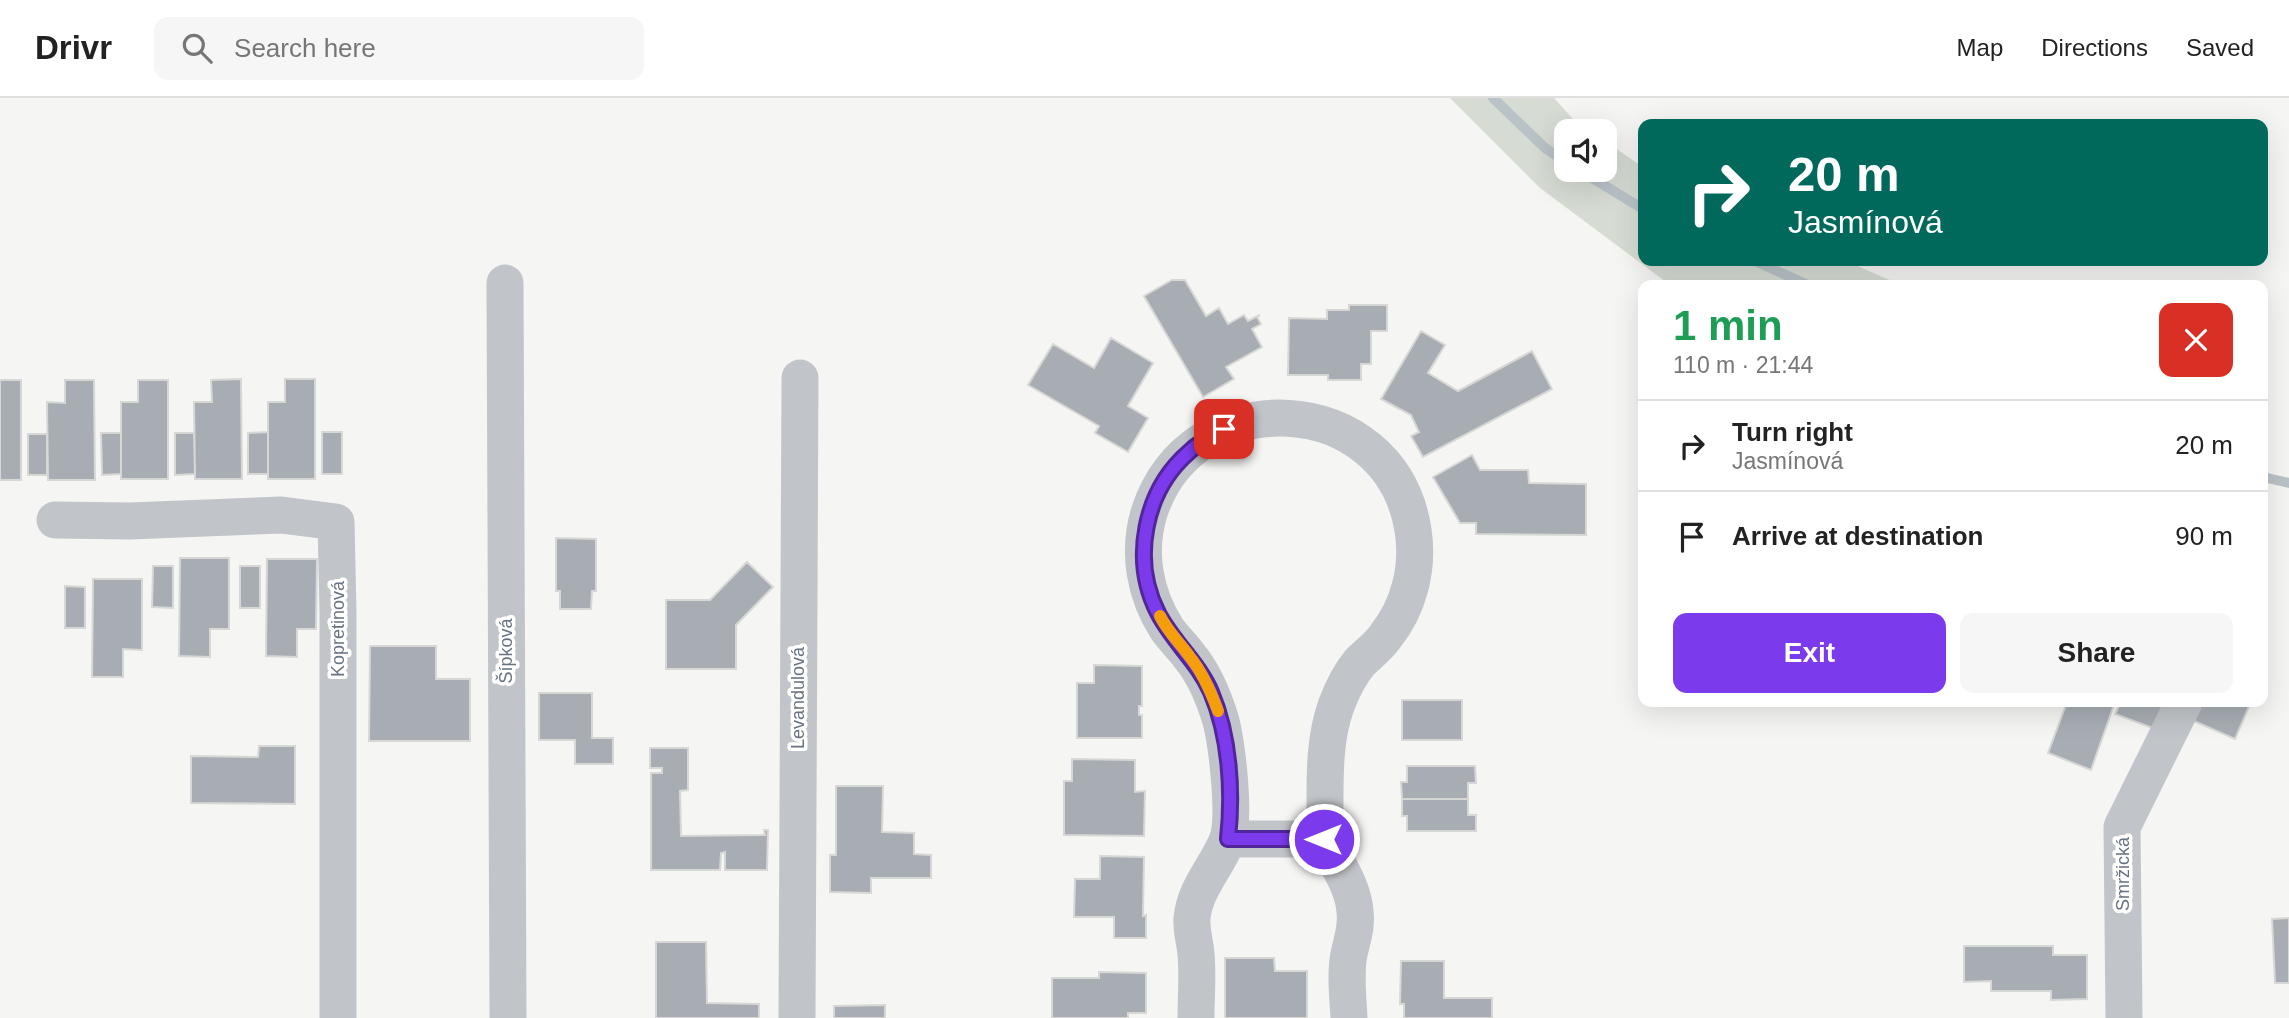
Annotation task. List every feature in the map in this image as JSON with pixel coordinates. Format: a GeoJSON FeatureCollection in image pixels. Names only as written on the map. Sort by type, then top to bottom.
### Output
{"type":"FeatureCollection","features":[{"type":"Feature","properties":{"kind":"street","name":"Šípková"},"geometry":{"type":"LineString","coordinates":[[505,283],[508,1018]]}},
{"type":"Feature","properties":{"kind":"street","name":"Levandulová"},"geometry":{"type":"LineString","coordinates":[[797,1018],[800,378]]}},
{"type":"Feature","properties":{"kind":"street"},"geometry":{"type":"LineString","coordinates":[[1196,1018],[1196,957],[1192,919],[1202,884],[1228,839],[1230,804],[1226,754],[1221,722],[1203,676],[1188,653],[1170,633],[1153,603],[1144,562],[1145,532],[1149,514],[1164,482],[1189,452],[1224,429],[1244,422],[1276,417],[1303,419],[1327,425],[1354,439],[1395,480],[1411,517],[1414,534],[1412,585],[1401,613],[1384,639],[1350,677],[1332,719],[1326,755],[1324,839],[1345,878],[1356,912],[1355,931],[1348,956],[1349,1018]]}},
{"type":"Feature","properties":{"kind":"street","name":"Kopretinová"},"geometry":{"type":"LineString","coordinates":[[55,520],[130,521],[281,515],[336,522],[338,1018]]}},
{"type":"Feature","properties":{"kind":"street","name":"Smržická"},"geometry":{"type":"LineString","coordinates":[[2124,1018],[2122,827],[2182,707]]}},
{"type":"Feature","properties":{"kind":"street"},"geometry":{"type":"LineString","coordinates":[[1228,839],[1324,839]]}},
{"type":"Feature","properties":{"kind":"shaded area"},"geometry":{"type":"Polygon","coordinates":[[[1450,98],[1554,98],[1573,119],[1554,119],[1554,182],[1617,182],[1617,149],[1638,164],[1638,261],[1540,188],[1450,98]]]}},
{"type":"Feature","properties":{"kind":"shaded area"},"geometry":{"type":"Polygon","coordinates":[[[1645,266],[1857,266],[1890,280],[1663,280],[1645,266]]]}},
{"type":"Feature","properties":{"kind":"building"},"geometry":{"type":"Polygon","coordinates":[[[1172,280],[1185,280],[1206,316],[1219,308],[1228,324],[1244,315],[1248,321],[1260,315],[1257,317],[1261,324],[1252,329],[1262,347],[1226,367],[1234,379],[1203,397],[1144,296],[1172,280]]]}},
{"type":"Feature","properties":{"kind":"building"},"geometry":{"type":"Polygon","coordinates":[[[1349,305],[1387,305],[1387,331],[1371,331],[1371,364],[1361,364],[1361,380],[1328,380],[1328,375],[1288,375],[1289,318],[1327,319],[1327,310],[1349,310],[1349,305]]]}},
{"type":"Feature","properties":{"kind":"building"},"geometry":{"type":"Polygon","coordinates":[[[1421,331],[1445,345],[1428,373],[1458,391],[1532,351],[1552,389],[1423,457],[1411,436],[1419,432],[1411,415],[1381,399],[1421,331]]]}},
{"type":"Feature","properties":{"kind":"building"},"geometry":{"type":"Polygon","coordinates":[[[1111,338],[1153,363],[1128,406],[1148,418],[1128,452],[1095,433],[1099,426],[1028,385],[1053,344],[1094,368],[1111,338]]]}},
{"type":"Feature","properties":{"kind":"building"},"geometry":{"type":"Polygon","coordinates":[[[241,379],[242,479],[195,479],[194,402],[212,402],[211,380],[241,379]]]}},
{"type":"Feature","properties":{"kind":"building"},"geometry":{"type":"Polygon","coordinates":[[[285,379],[315,379],[315,479],[268,479],[268,402],[285,402],[285,379]]]}},
{"type":"Feature","properties":{"kind":"building"},"geometry":{"type":"Polygon","coordinates":[[[0,380],[21,380],[21,480],[0,480],[0,380]]]}},
{"type":"Feature","properties":{"kind":"building"},"geometry":{"type":"Polygon","coordinates":[[[65,380],[94,380],[95,480],[48,480],[47,402],[65,403],[65,380]]]}},
{"type":"Feature","properties":{"kind":"building"},"geometry":{"type":"Polygon","coordinates":[[[138,380],[168,380],[168,479],[121,479],[121,402],[138,402],[138,380]]]}},
{"type":"Feature","properties":{"kind":"building"},"geometry":{"type":"Polygon","coordinates":[[[268,432],[268,474],[248,474],[248,433],[268,432]]]}},
{"type":"Feature","properties":{"kind":"building"},"geometry":{"type":"Polygon","coordinates":[[[322,432],[342,432],[342,474],[322,474],[322,432]]]}},
{"type":"Feature","properties":{"kind":"building"},"geometry":{"type":"Polygon","coordinates":[[[101,433],[121,433],[121,474],[102,475],[101,433]]]}},
{"type":"Feature","properties":{"kind":"building"},"geometry":{"type":"Polygon","coordinates":[[[175,433],[194,433],[195,474],[175,475],[175,433]]]}},
{"type":"Feature","properties":{"kind":"building"},"geometry":{"type":"Polygon","coordinates":[[[28,434],[47,434],[47,475],[28,475],[28,434]]]}},
{"type":"Feature","properties":{"kind":"building"},"geometry":{"type":"Polygon","coordinates":[[[1472,455],[1480,470],[1528,470],[1529,483],[1586,484],[1586,535],[1476,534],[1476,523],[1460,523],[1433,477],[1472,455]]]}},
{"type":"Feature","properties":{"kind":"building"},"geometry":{"type":"Polygon","coordinates":[[[556,538],[596,539],[596,591],[592,591],[591,609],[560,609],[560,591],[556,591],[556,538]]]}},
{"type":"Feature","properties":{"kind":"building"},"geometry":{"type":"Polygon","coordinates":[[[180,558],[229,558],[229,629],[210,629],[210,657],[179,656],[180,558]]]}},
{"type":"Feature","properties":{"kind":"building"},"geometry":{"type":"Polygon","coordinates":[[[267,559],[317,559],[316,629],[297,629],[297,657],[266,656],[267,559]]]}},
{"type":"Feature","properties":{"kind":"building"},"geometry":{"type":"Polygon","coordinates":[[[747,562],[773,587],[736,625],[736,669],[666,669],[666,600],[710,600],[747,562]]]}},
{"type":"Feature","properties":{"kind":"building"},"geometry":{"type":"Polygon","coordinates":[[[153,566],[173,566],[173,608],[152,607],[153,566]]]}},
{"type":"Feature","properties":{"kind":"building"},"geometry":{"type":"Polygon","coordinates":[[[240,566],[260,566],[260,608],[240,608],[240,566]]]}},
{"type":"Feature","properties":{"kind":"building"},"geometry":{"type":"Polygon","coordinates":[[[93,579],[142,579],[142,650],[123,649],[123,677],[92,677],[93,579]]]}},
{"type":"Feature","properties":{"kind":"building"},"geometry":{"type":"Polygon","coordinates":[[[65,586],[85,587],[85,628],[65,628],[65,586]]]}},
{"type":"Feature","properties":{"kind":"building"},"geometry":{"type":"Polygon","coordinates":[[[370,646],[436,646],[436,679],[470,679],[470,741],[369,741],[370,646]]]}},
{"type":"Feature","properties":{"kind":"building"},"geometry":{"type":"Polygon","coordinates":[[[1094,665],[1142,666],[1142,706],[1139,706],[1139,715],[1142,715],[1142,738],[1077,738],[1077,683],[1094,683],[1094,665]]]}},
{"type":"Feature","properties":{"kind":"building"},"geometry":{"type":"Polygon","coordinates":[[[539,693],[592,693],[592,738],[613,738],[613,764],[575,764],[575,740],[539,740],[539,693]]]}},
{"type":"Feature","properties":{"kind":"building"},"geometry":{"type":"Polygon","coordinates":[[[1402,700],[1462,700],[1462,740],[1402,740],[1402,700]]]}},
{"type":"Feature","properties":{"kind":"building"},"geometry":{"type":"Polygon","coordinates":[[[2065,707],[2113,707],[2091,770],[2048,753],[2065,707]]]}},
{"type":"Feature","properties":{"kind":"building"},"geometry":{"type":"Polygon","coordinates":[[[2118,707],[2168,707],[2158,730],[2115,714],[2118,707]]]}},
{"type":"Feature","properties":{"kind":"building"},"geometry":{"type":"Polygon","coordinates":[[[2200,707],[2249,707],[2235,739],[2194,721],[2200,707]]]}},
{"type":"Feature","properties":{"kind":"building"},"geometry":{"type":"Polygon","coordinates":[[[259,746],[295,746],[295,804],[191,803],[191,756],[258,757],[259,746]]]}},
{"type":"Feature","properties":{"kind":"building"},"geometry":{"type":"Polygon","coordinates":[[[650,748],[688,748],[688,790],[680,791],[681,836],[765,835],[764,830],[768,830],[767,870],[725,870],[725,852],[721,853],[720,870],[651,870],[651,773],[662,773],[662,768],[650,768],[650,748]]]}},
{"type":"Feature","properties":{"kind":"building"},"geometry":{"type":"Polygon","coordinates":[[[1072,759],[1135,760],[1135,792],[1145,791],[1144,836],[1064,835],[1064,781],[1072,781],[1072,759]]]}},
{"type":"Feature","properties":{"kind":"building"},"geometry":{"type":"Polygon","coordinates":[[[1407,766],[1475,766],[1476,783],[1468,783],[1468,799],[1402,799],[1401,782],[1407,782],[1407,766]]]}},
{"type":"Feature","properties":{"kind":"building"},"geometry":{"type":"Polygon","coordinates":[[[836,786],[883,786],[882,832],[914,833],[914,854],[931,855],[931,878],[871,878],[871,893],[830,892],[830,855],[836,855],[836,786]]]}},
{"type":"Feature","properties":{"kind":"building"},"geometry":{"type":"Polygon","coordinates":[[[1402,799],[1468,799],[1468,815],[1476,815],[1476,831],[1407,831],[1407,816],[1402,816],[1402,799]]]}},
{"type":"Feature","properties":{"kind":"building"},"geometry":{"type":"Polygon","coordinates":[[[1100,856],[1144,857],[1143,916],[1146,915],[1146,938],[1114,938],[1114,917],[1074,917],[1075,879],[1100,879],[1100,856]]]}},
{"type":"Feature","properties":{"kind":"building"},"geometry":{"type":"Polygon","coordinates":[[[2289,918],[2289,983],[2275,983],[2272,919],[2289,918]]]}},
{"type":"Feature","properties":{"kind":"building"},"geometry":{"type":"Polygon","coordinates":[[[656,942],[706,942],[707,1003],[759,1004],[759,1018],[656,1018],[656,942]]]}},
{"type":"Feature","properties":{"kind":"building"},"geometry":{"type":"Polygon","coordinates":[[[1964,946],[2053,946],[2053,955],[2087,955],[2087,999],[2051,1000],[2051,991],[1991,991],[1991,981],[1964,982],[1964,946]]]}},
{"type":"Feature","properties":{"kind":"building"},"geometry":{"type":"Polygon","coordinates":[[[1225,958],[1274,958],[1275,971],[1307,971],[1307,1018],[1225,1018],[1225,958]]]}},
{"type":"Feature","properties":{"kind":"building"},"geometry":{"type":"Polygon","coordinates":[[[1401,961],[1444,961],[1444,998],[1492,998],[1492,1018],[1404,1018],[1404,1004],[1400,1004],[1401,961]]]}},
{"type":"Feature","properties":{"kind":"building"},"geometry":{"type":"Polygon","coordinates":[[[1099,972],[1146,973],[1146,1013],[1128,1013],[1128,1018],[1052,1018],[1052,978],[1099,978],[1099,972]]]}},
{"type":"Feature","properties":{"kind":"building"},"geometry":{"type":"Polygon","coordinates":[[[885,1005],[885,1018],[834,1018],[834,1006],[885,1005]]]}},
{"type":"Feature","properties":{"kind":"waterway"},"geometry":{"type":"LineString","coordinates":[[1493,98],[1554,154]]}},
{"type":"Feature","properties":{"kind":"waterway"},"geometry":{"type":"LineString","coordinates":[[1599,182],[1638,206]]}},
{"type":"Feature","properties":{"kind":"waterway"},"geometry":{"type":"LineString","coordinates":[[1766,266],[1797,280]]}},
{"type":"Feature","properties":{"kind":"waterway"},"geometry":{"type":"LineString","coordinates":[[2268,478],[2289,483]]}},
{"type":"Feature","properties":{"kind":"slow traffic"},"geometry":{"type":"LineString","coordinates":[[1160,616],[1203,676],[1218,711]]}},
{"type":"Feature","properties":{"kind":"route"},"geometry":{"type":"LineString","coordinates":[[1224,429],[1189,452],[1172,470],[1157,495],[1145,532],[1146,578],[1158,613],[1203,676],[1217,707],[1225,739],[1230,804],[1228,839],[1324,839]]}}]}
